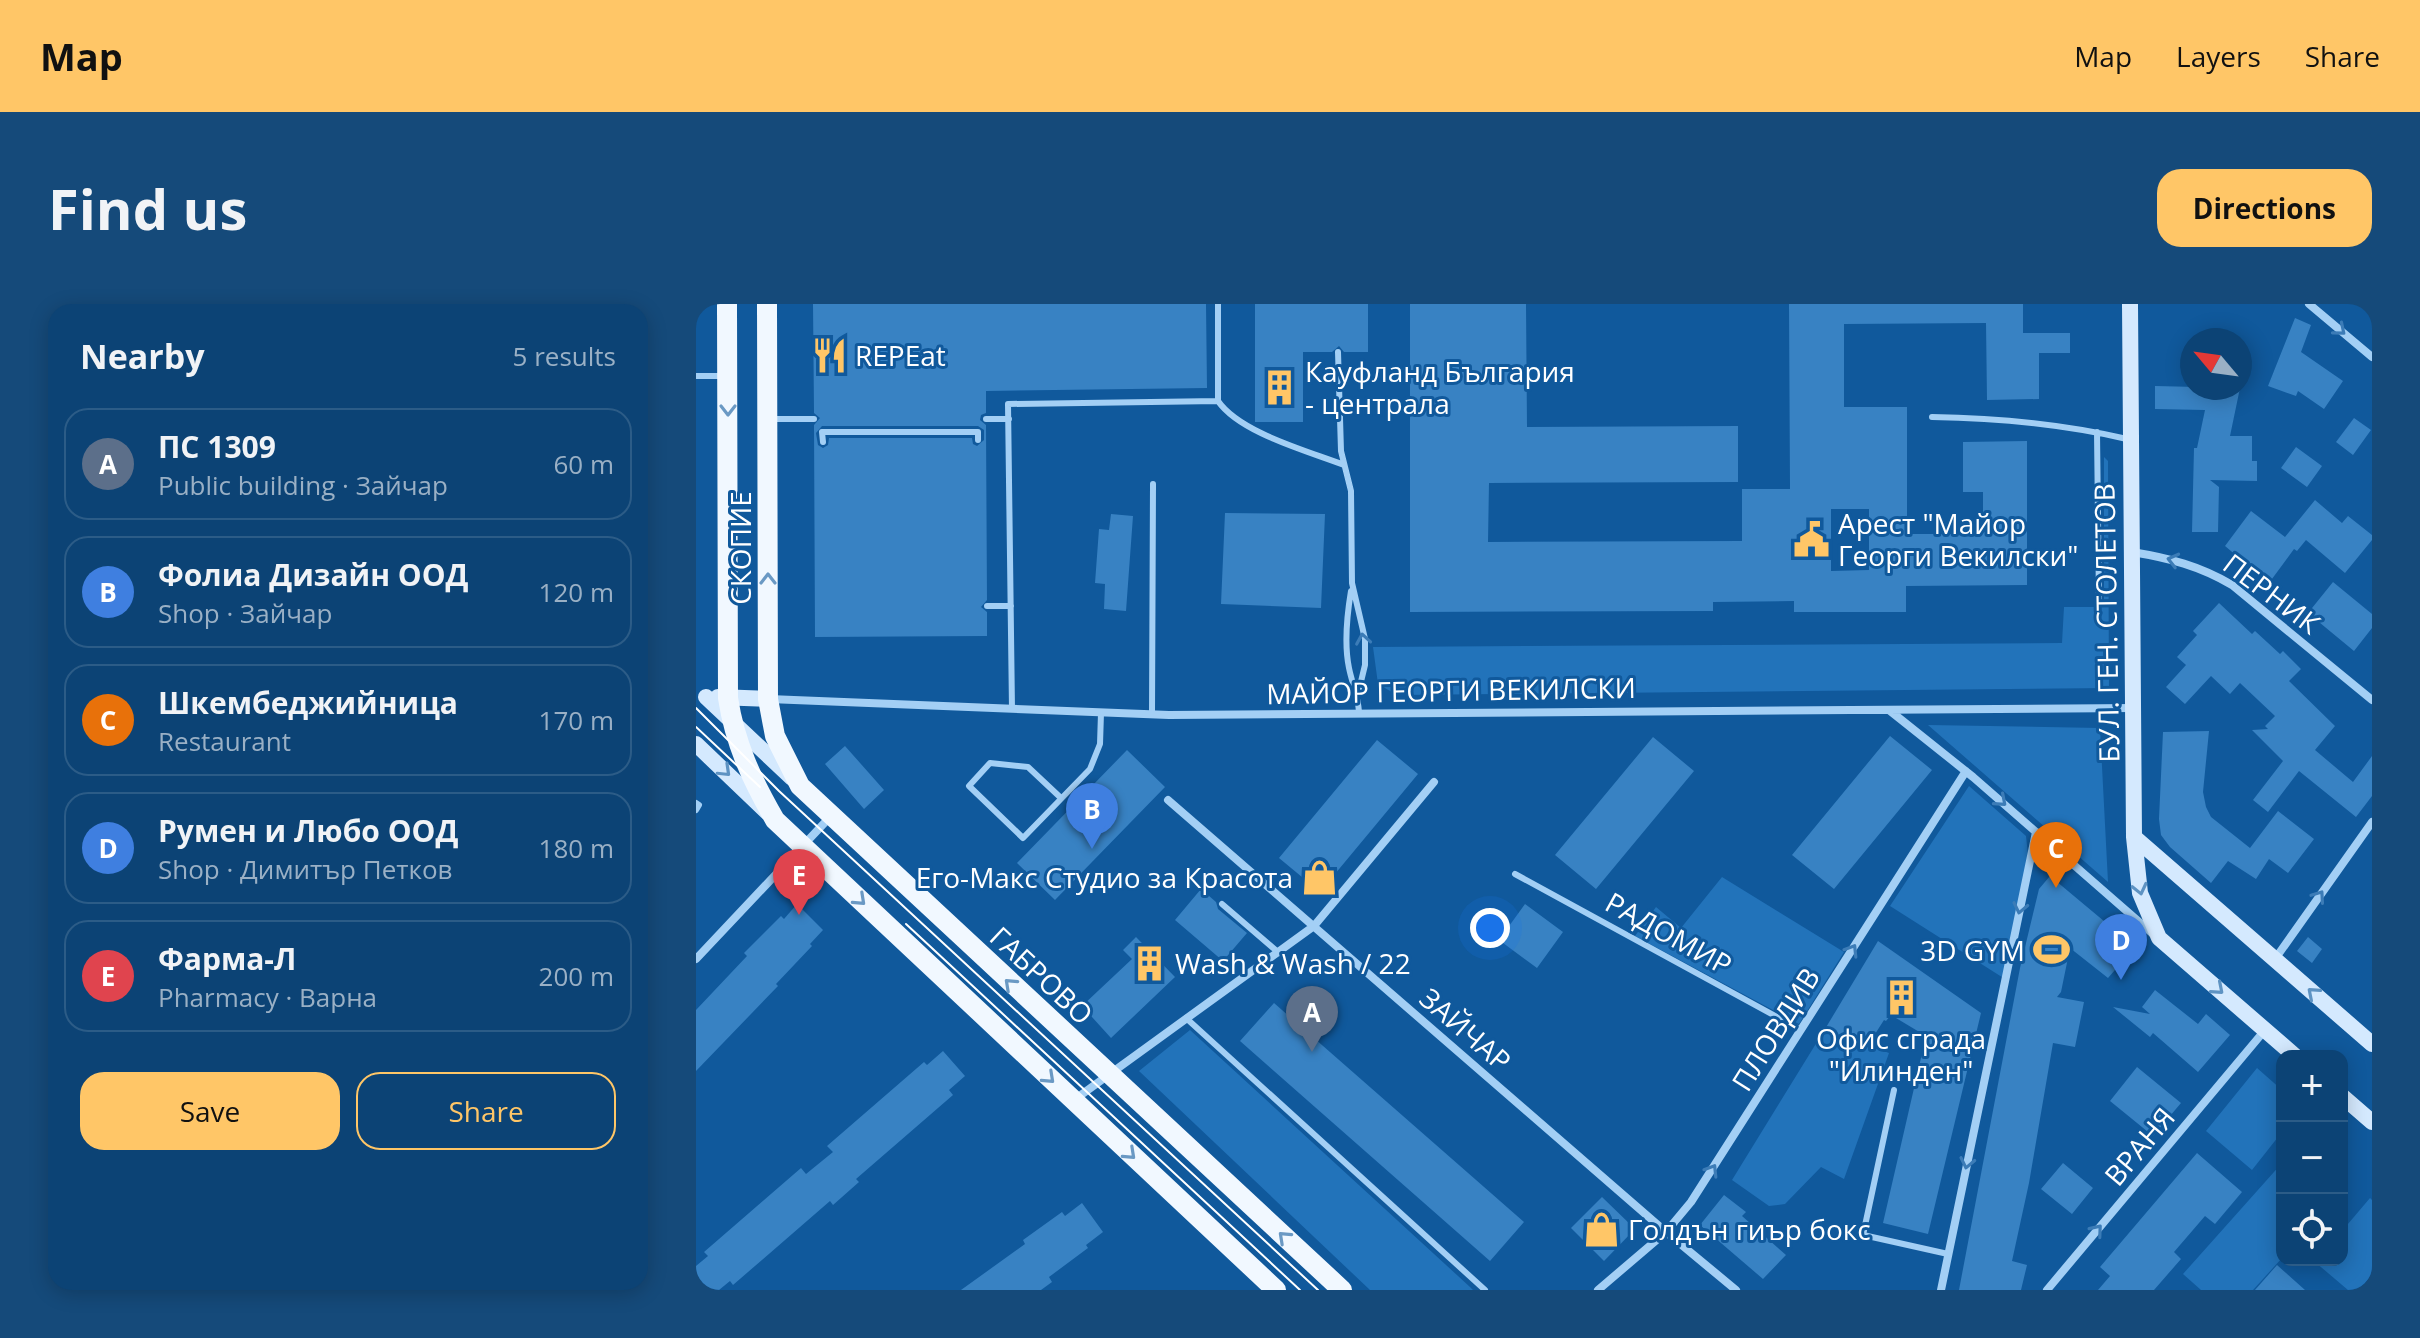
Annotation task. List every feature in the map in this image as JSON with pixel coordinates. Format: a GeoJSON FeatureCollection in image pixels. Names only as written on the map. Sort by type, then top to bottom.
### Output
{"type":"FeatureCollection","features":[{"type":"Feature","properties":{"kind":"main road","name":"СКОПИЕ"},"geometry":{"type":"LineString","coordinates":[[727,304],[728,698],[747,767],[775,820]]}},
{"type":"Feature","properties":{"kind":"main road","name":"СКОПИЕ"},"geometry":{"type":"LineString","coordinates":[[767,304],[768,699],[775,736],[800,786]]}},
{"type":"Feature","properties":{"kind":"main road","name":"ГАБРОВО"},"geometry":{"type":"LineString","coordinates":[[800,786],[1342,1290]]}},
{"type":"Feature","properties":{"kind":"main road"},"geometry":{"type":"LineString","coordinates":[[775,820],[1276,1290]]}},
{"type":"Feature","properties":{"kind":"street","name":"БУЛ. ГЕН. СТОЛЕТОВ"},"geometry":{"type":"LineString","coordinates":[[2130,304],[2134,837],[2140,893],[2159,938]]}},
{"type":"Feature","properties":{"kind":"street"},"geometry":{"type":"LineString","coordinates":[[2309,304],[2372,357]]}},
{"type":"Feature","properties":{"kind":"street","name":"ПЕРНИК"},"geometry":{"type":"LineString","coordinates":[[2131,552],[2184,562],[2209,571],[2232,585],[2372,700]]}},
{"type":"Feature","properties":{"kind":"street"},"geometry":{"type":"LineString","coordinates":[[701,697],[768,699]]}},
{"type":"Feature","properties":{"kind":"street","name":"ГАБРОВО"},"geometry":{"type":"LineString","coordinates":[[701,697],[732,721],[800,786]]}},
{"type":"Feature","properties":{"kind":"street","name":"МАЙОР ГЕОРГИ ВЕКИЛСКИ"},"geometry":{"type":"LineString","coordinates":[[768,699],[1152,714],[2134,708]]}},
{"type":"Feature","properties":{"kind":"street"},"geometry":{"type":"LineString","coordinates":[[1888,710],[1966,771],[2288,1050]]}},
{"type":"Feature","properties":{"kind":"street"},"geometry":{"type":"LineString","coordinates":[[696,744],[775,820]]}},
{"type":"Feature","properties":{"kind":"street","name":"ПЛОВДИВ"},"geometry":{"type":"LineString","coordinates":[[1598,1290],[1666,1232],[1691,1202],[1966,771]]}},
{"type":"Feature","properties":{"kind":"street"},"geometry":{"type":"LineString","coordinates":[[1073,1100],[1314,926],[1434,782]]}},
{"type":"Feature","properties":{"kind":"street","name":"ЗАЙЧАР"},"geometry":{"type":"LineString","coordinates":[[1168,800],[1736,1290]]}},
{"type":"Feature","properties":{"kind":"street"},"geometry":{"type":"LineString","coordinates":[[696,959],[831,815]]}},
{"type":"Feature","properties":{"kind":"street"},"geometry":{"type":"LineString","coordinates":[[2274,959],[2372,822]]}},
{"type":"Feature","properties":{"kind":"street"},"geometry":{"type":"LineString","coordinates":[[1941,1290],[2036,832]]}},
{"type":"Feature","properties":{"kind":"street"},"geometry":{"type":"LineString","coordinates":[[2134,837],[2372,1044]]}},
{"type":"Feature","properties":{"kind":"street","name":"ВРАНЯ"},"geometry":{"type":"LineString","coordinates":[[2047,1290],[2265,1030]]}},
{"type":"Feature","properties":{"kind":"street"},"geometry":{"type":"LineString","coordinates":[[2348,1101],[2372,1122]]}},
{"type":"Feature","properties":{"kind":"lane"},"geometry":{"type":"LineString","coordinates":[[1218,304],[1218,401],[1230,415],[1246,426],[1344,465]]}},
{"type":"Feature","properties":{"kind":"lane"},"geometry":{"type":"LineString","coordinates":[[1338,352],[1341,451],[1351,491],[1349,666],[1358,694],[1359,712]]}},
{"type":"Feature","properties":{"kind":"lane"},"geometry":{"type":"LineString","coordinates":[[696,376],[728,376]]}},
{"type":"Feature","properties":{"kind":"lane"},"geometry":{"type":"LineString","coordinates":[[1012,709],[1008,404],[1218,401]]}},
{"type":"Feature","properties":{"kind":"lane"},"geometry":{"type":"LineString","coordinates":[[1932,417],[2027,421],[2131,440]]}},
{"type":"Feature","properties":{"kind":"lane"},"geometry":{"type":"LineString","coordinates":[[768,419],[814,419]]}},
{"type":"Feature","properties":{"kind":"lane"},"geometry":{"type":"LineString","coordinates":[[986,419],[1009,419]]}},
{"type":"Feature","properties":{"kind":"lane"},"geometry":{"type":"LineString","coordinates":[[823,442],[822,432],[978,432],[978,440]]}},
{"type":"Feature","properties":{"kind":"lane"},"geometry":{"type":"LineString","coordinates":[[2097,432],[2099,602]]}},
{"type":"Feature","properties":{"kind":"lane"},"geometry":{"type":"LineString","coordinates":[[1152,714],[1153,484]]}},
{"type":"Feature","properties":{"kind":"lane"},"geometry":{"type":"LineString","coordinates":[[1352,583],[1365,639],[1365,665],[1358,694]]}},
{"type":"Feature","properties":{"kind":"lane"},"geometry":{"type":"LineString","coordinates":[[987,606],[1011,606]]}},
{"type":"Feature","properties":{"kind":"lane"},"geometry":{"type":"LineString","coordinates":[[1061,798],[1028,767],[990,763],[969,786],[1023,838],[1090,769],[1100,744],[1101,713]]}},
{"type":"Feature","properties":{"kind":"lane"},"geometry":{"type":"LineString","coordinates":[[696,803],[699,805],[696,810]]}},
{"type":"Feature","properties":{"kind":"lane","name":"РАДОМИР"},"geometry":{"type":"LineString","coordinates":[[1515,874],[1801,1030]]}},
{"type":"Feature","properties":{"kind":"lane"},"geometry":{"type":"LineString","coordinates":[[1222,904],[1279,953]]}},
{"type":"Feature","properties":{"kind":"lane"},"geometry":{"type":"LineString","coordinates":[[1186,1017],[1485,1290]]}},
{"type":"Feature","properties":{"kind":"lane"},"geometry":{"type":"LineString","coordinates":[[1894,1090],[1863,1235],[1948,1254]]}},
{"type":"Feature","properties":{"kind":"shaded area"},"geometry":{"type":"Polygon","coordinates":[[[2104,457],[2108,461],[2109,688],[1397,695],[1378,684],[1373,647],[2062,643],[2064,607],[2104,607],[2104,457]]]}},
{"type":"Feature","properties":{"kind":"shaded area"},"geometry":{"type":"Polygon","coordinates":[[[1928,725],[2100,728],[2108,882],[1928,725]]]}},
{"type":"Feature","properties":{"kind":"shaded area"},"geometry":{"type":"Polygon","coordinates":[[[1969,786],[2026,836],[2029,864],[2005,979],[1890,906],[1969,786]]]}},
{"type":"Feature","properties":{"kind":"shaded area"},"geometry":{"type":"Polygon","coordinates":[[[1722,877],[1844,952],[1799,1024],[1635,936],[1656,907],[1681,928],[1722,877]]]}},
{"type":"Feature","properties":{"kind":"shaded area"},"geometry":{"type":"Polygon","coordinates":[[[1825,1029],[1889,1053],[1844,1179],[1821,1167],[1785,1204],[1769,1206],[1732,1180],[1825,1029]]]}},
{"type":"Feature","properties":{"kind":"shaded area"},"geometry":{"type":"Polygon","coordinates":[[[1190,1030],[1473,1290],[1370,1290],[1139,1071],[1190,1030]]]}},
{"type":"Feature","properties":{"kind":"shaded area"},"geometry":{"type":"Polygon","coordinates":[[[2257,1068],[2276,1085],[2276,1140],[2252,1170],[2206,1131],[2257,1068]]]}},
{"type":"Feature","properties":{"kind":"shaded area"},"geometry":{"type":"Polygon","coordinates":[[[2276,1170],[2276,1265],[2253,1290],[2201,1290],[2183,1274],[2276,1170]]]}},
{"type":"Feature","properties":{"kind":"shaded area"},"geometry":{"type":"Polygon","coordinates":[[[2370,1198],[2372,1275],[2359,1290],[2348,1290],[2320,1266],[2348,1266],[2348,1224],[2370,1198]]]}},
{"type":"Feature","properties":{"kind":"building"},"geometry":{"type":"Polygon","coordinates":[[[813,304],[1206,304],[1207,388],[986,391],[986,413],[981,415],[980,420],[986,425],[987,600],[981,607],[987,612],[987,636],[815,637],[814,425],[820,418],[814,413],[813,304]],[[822,426],[816,433],[818,445],[823,448],[828,445],[829,438],[972,438],[977,446],[984,440],[984,430],[978,426],[822,426]]]}},
{"type":"Feature","properties":{"kind":"building","name":"Кауфланд България - централа"},"geometry":{"type":"Polygon","coordinates":[[[1255,304],[1368,304],[1368,352],[1344,352],[1339,346],[1332,352],[1303,352],[1303,422],[1255,422],[1255,304]]]}},
{"type":"Feature","properties":{"kind":"building"},"geometry":{"type":"Polygon","coordinates":[[[1410,304],[1526,304],[1527,427],[1738,426],[1738,482],[1489,483],[1488,542],[1742,541],[1742,489],[1790,489],[1789,304],[2023,304],[2023,333],[2070,333],[2070,353],[2039,353],[2039,399],[1987,400],[1986,323],[1844,324],[1844,407],[1907,407],[1907,534],[1983,534],[1983,492],[1963,492],[1963,442],[2027,441],[2027,585],[1906,586],[1906,612],[1794,612],[1794,601],[1713,602],[1713,611],[1410,612],[1410,304]],[[1831,509],[1831,571],[1869,570],[1869,509],[1831,509]]]}},
{"type":"Feature","properties":{"kind":"building"},"geometry":{"type":"Polygon","coordinates":[[[2295,318],[2311,325],[2301,352],[2343,381],[2324,409],[2298,391],[2296,396],[2268,386],[2295,318]]]}},
{"type":"Feature","properties":{"kind":"building"},"geometry":{"type":"Polygon","coordinates":[[[2155,386],[2180,387],[2180,400],[2238,400],[2230,436],[2252,436],[2252,461],[2257,461],[2257,481],[2210,480],[2219,487],[2218,532],[2192,532],[2194,448],[2197,448],[2205,410],[2155,409],[2155,386]]]}},
{"type":"Feature","properties":{"kind":"building"},"geometry":{"type":"Polygon","coordinates":[[[2354,418],[2371,430],[2353,455],[2336,442],[2354,418]]]}},
{"type":"Feature","properties":{"kind":"building"},"geometry":{"type":"Polygon","coordinates":[[[2296,447],[2322,466],[2307,487],[2281,468],[2296,447]]]}},
{"type":"Feature","properties":{"kind":"building"},"geometry":{"type":"Polygon","coordinates":[[[2315,500],[2342,523],[2348,516],[2372,535],[2372,540],[2345,573],[2306,540],[2297,551],[2294,549],[2269,583],[2225,546],[2251,511],[2285,537],[2315,500]]]}},
{"type":"Feature","properties":{"kind":"building"},"geometry":{"type":"Polygon","coordinates":[[[1225,513],[1325,514],[1321,608],[1221,604],[1225,513]]]}},
{"type":"Feature","properties":{"kind":"building"},"geometry":{"type":"Polygon","coordinates":[[[1111,514],[1133,516],[1126,611],[1104,609],[1105,584],[1095,583],[1099,529],[1109,530],[1111,514]]]}},
{"type":"Feature","properties":{"kind":"building"},"geometry":{"type":"Polygon","coordinates":[[[2333,582],[2372,614],[2372,628],[2354,651],[2308,613],[2333,582]]]}},
{"type":"Feature","properties":{"kind":"building"},"geometry":{"type":"Polygon","coordinates":[[[2219,603],[2252,634],[2255,631],[2280,654],[2283,651],[2301,669],[2289,681],[2335,726],[2315,750],[2353,782],[2372,756],[2372,796],[2356,817],[2299,771],[2268,812],[2253,800],[2283,761],[2252,730],[2268,729],[2265,726],[2275,716],[2240,683],[2230,694],[2211,676],[2185,704],[2166,687],[2186,665],[2177,657],[2197,635],[2193,631],[2219,603]]]}},
{"type":"Feature","properties":{"kind":"building"},"geometry":{"type":"Polygon","coordinates":[[[2209,731],[2203,792],[2211,817],[2250,848],[2278,811],[2314,839],[2288,873],[2269,859],[2256,879],[2228,861],[2211,883],[2170,847],[2161,835],[2163,732],[2209,731]]]}},
{"type":"Feature","properties":{"kind":"building"},"geometry":{"type":"Polygon","coordinates":[[[1890,736],[1932,770],[1834,889],[1792,855],[1890,736]]]}},
{"type":"Feature","properties":{"kind":"building"},"geometry":{"type":"Polygon","coordinates":[[[1653,737],[1694,771],[1596,889],[1555,855],[1653,737]]]}},
{"type":"Feature","properties":{"kind":"building"},"geometry":{"type":"Polygon","coordinates":[[[1377,740],[1418,774],[1320,892],[1279,858],[1377,740]]]}},
{"type":"Feature","properties":{"kind":"building"},"geometry":{"type":"Polygon","coordinates":[[[845,746],[884,790],[864,809],[825,764],[845,746]]]}},
{"type":"Feature","properties":{"kind":"building"},"geometry":{"type":"Polygon","coordinates":[[[1127,750],[1165,787],[1055,900],[1017,863],[1127,750]]]}},
{"type":"Feature","properties":{"kind":"building"},"geometry":{"type":"Polygon","coordinates":[[[2050,876],[2135,947],[2108,978],[2070,948],[2061,992],[2057,997],[2084,1002],[2075,1047],[2053,1043],[2012,1261],[2027,1265],[2021,1290],[1959,1290],[2020,968],[2039,889],[2050,876]]]}},
{"type":"Feature","properties":{"kind":"building"},"geometry":{"type":"Polygon","coordinates":[[[1201,889],[1216,902],[1218,909],[1247,933],[1223,961],[1175,920],[1201,889]]]}},
{"type":"Feature","properties":{"kind":"building"},"geometry":{"type":"Polygon","coordinates":[[[797,904],[823,930],[776,984],[778,986],[696,1071],[696,1010],[747,956],[744,953],[797,904]]]}},
{"type":"Feature","properties":{"kind":"building"},"geometry":{"type":"Polygon","coordinates":[[[1525,904],[1563,932],[1537,968],[1499,940],[1525,904]]]}},
{"type":"Feature","properties":{"kind":"building"},"geometry":{"type":"Polygon","coordinates":[[[1136,937],[1175,977],[1111,1038],[1082,1006],[1132,959],[1123,950],[1136,937]]]}},
{"type":"Feature","properties":{"kind":"building"},"geometry":{"type":"Polygon","coordinates":[[[2308,937],[2322,949],[2312,963],[2297,951],[2308,937]]]}},
{"type":"Feature","properties":{"kind":"building"},"geometry":{"type":"Polygon","coordinates":[[[1878,941],[1981,1013],[1928,1234],[1883,1223],[1926,1036],[1891,1015],[1884,1020],[1868,1045],[1825,1029],[1878,941]]]}},
{"type":"Feature","properties":{"kind":"building"},"geometry":{"type":"Polygon","coordinates":[[[2155,990],[2198,1024],[2206,1014],[2230,1035],[2198,1072],[2153,1033],[2150,1037],[2113,1007],[2150,1014],[2142,1007],[2155,990]]]}},
{"type":"Feature","properties":{"kind":"building"},"geometry":{"type":"Polygon","coordinates":[[[1274,1003],[1524,1222],[1490,1261],[1240,1041],[1274,1003]]]}},
{"type":"Feature","properties":{"kind":"building"},"geometry":{"type":"Polygon","coordinates":[[[943,1051],[965,1076],[949,1090],[953,1095],[856,1179],[859,1182],[833,1205],[830,1201],[733,1285],[730,1281],[719,1290],[706,1290],[696,1278],[696,1266],[708,1256],[704,1252],[801,1168],[806,1174],[833,1152],[827,1146],[924,1062],[927,1065],[943,1051]]]}},
{"type":"Feature","properties":{"kind":"building"},"geometry":{"type":"Polygon","coordinates":[[[2137,1067],[2181,1103],[2153,1136],[2110,1101],[2137,1067]]]}},
{"type":"Feature","properties":{"kind":"building"},"geometry":{"type":"Polygon","coordinates":[[[2197,1153],[2242,1192],[2215,1224],[2205,1216],[2174,1252],[2181,1259],[2154,1290],[2098,1290],[2110,1276],[2100,1267],[2197,1153]]]}},
{"type":"Feature","properties":{"kind":"building"},"geometry":{"type":"Polygon","coordinates":[[[2063,1163],[2093,1188],[2072,1214],[2041,1189],[2063,1163]]]}},
{"type":"Feature","properties":{"kind":"building"},"geometry":{"type":"Polygon","coordinates":[[[1724,1195],[1746,1212],[1742,1216],[1786,1255],[1763,1279],[1700,1225],[1724,1195]]]}},
{"type":"Feature","properties":{"kind":"building"},"geometry":{"type":"Polygon","coordinates":[[[1602,1197],[1635,1229],[1604,1261],[1571,1228],[1602,1197]]]}},
{"type":"Feature","properties":{"kind":"building"},"geometry":{"type":"Polygon","coordinates":[[[1082,1203],[1103,1232],[1086,1245],[1088,1248],[1049,1277],[1052,1282],[1041,1290],[961,1290],[1025,1244],[1023,1240],[1062,1212],[1065,1216],[1082,1203]]]}},
{"type":"Feature","properties":{"kind":"building"},"geometry":{"type":"Polygon","coordinates":[[[2278,1266],[2305,1290],[2255,1290],[2278,1266]]]}},
{"type":"Feature","properties":{"kind":"tram line"},"geometry":{"type":"LineString","coordinates":[[696,708],[779,791],[1318,1290]]}},
{"type":"Feature","properties":{"kind":"tram line"},"geometry":{"type":"LineString","coordinates":[[696,727],[760,787]]}},
{"type":"Feature","properties":{"kind":"tram line"},"geometry":{"type":"LineString","coordinates":[[906,924],[1300,1290]]}},
{"type":"Feature","properties":{"kind":"place","name":"REPEat"},"geometry":{"type":"Point","coordinates":[829,355]}},
{"type":"Feature","properties":{"kind":"place","name":"Кауфланд България - централа"},"geometry":{"type":"Point","coordinates":[1279,387]}},
{"type":"Feature","properties":{"kind":"place","name":"Арест \"Майор Георги Векилски\""},"geometry":{"type":"Point","coordinates":[1812,539]}},
{"type":"Feature","properties":{"kind":"place","name":"Фолиа Дизайн ООД"},"geometry":{"type":"Point","coordinates":[1092,849]}},
{"type":"Feature","properties":{"kind":"place","name":"Eго-Макс Студио за Красота"},"geometry":{"type":"Point","coordinates":[1319,877]}},
{"type":"Feature","properties":{"kind":"place","name":"Шкембеджийница"},"geometry":{"type":"Point","coordinates":[2056,888]}},
{"type":"Feature","properties":{"kind":"place","name":"Фарма-Л"},"geometry":{"type":"Point","coordinates":[799,915]}},
{"type":"Feature","properties":{"kind":"place","name":"3D GYM"},"geometry":{"type":"Point","coordinates":[2051,950]}},
{"type":"Feature","properties":{"kind":"place","name":"Wash & Wash / 22"},"geometry":{"type":"Point","coordinates":[1149,963]}},
{"type":"Feature","properties":{"kind":"place","name":"Румен и Любо ООД"},"geometry":{"type":"Point","coordinates":[2121,980]}},
{"type":"Feature","properties":{"kind":"place","name":"Офис сграда \"Илинден\""},"geometry":{"type":"Point","coordinates":[1901,998]}},
{"type":"Feature","properties":{"kind":"place","name":"ПС 1309"},"geometry":{"type":"Point","coordinates":[1312,1052]}},
{"type":"Feature","properties":{"kind":"place","name":"Голдън гиър бокс"},"geometry":{"type":"Point","coordinates":[1602,1229]}}]}
